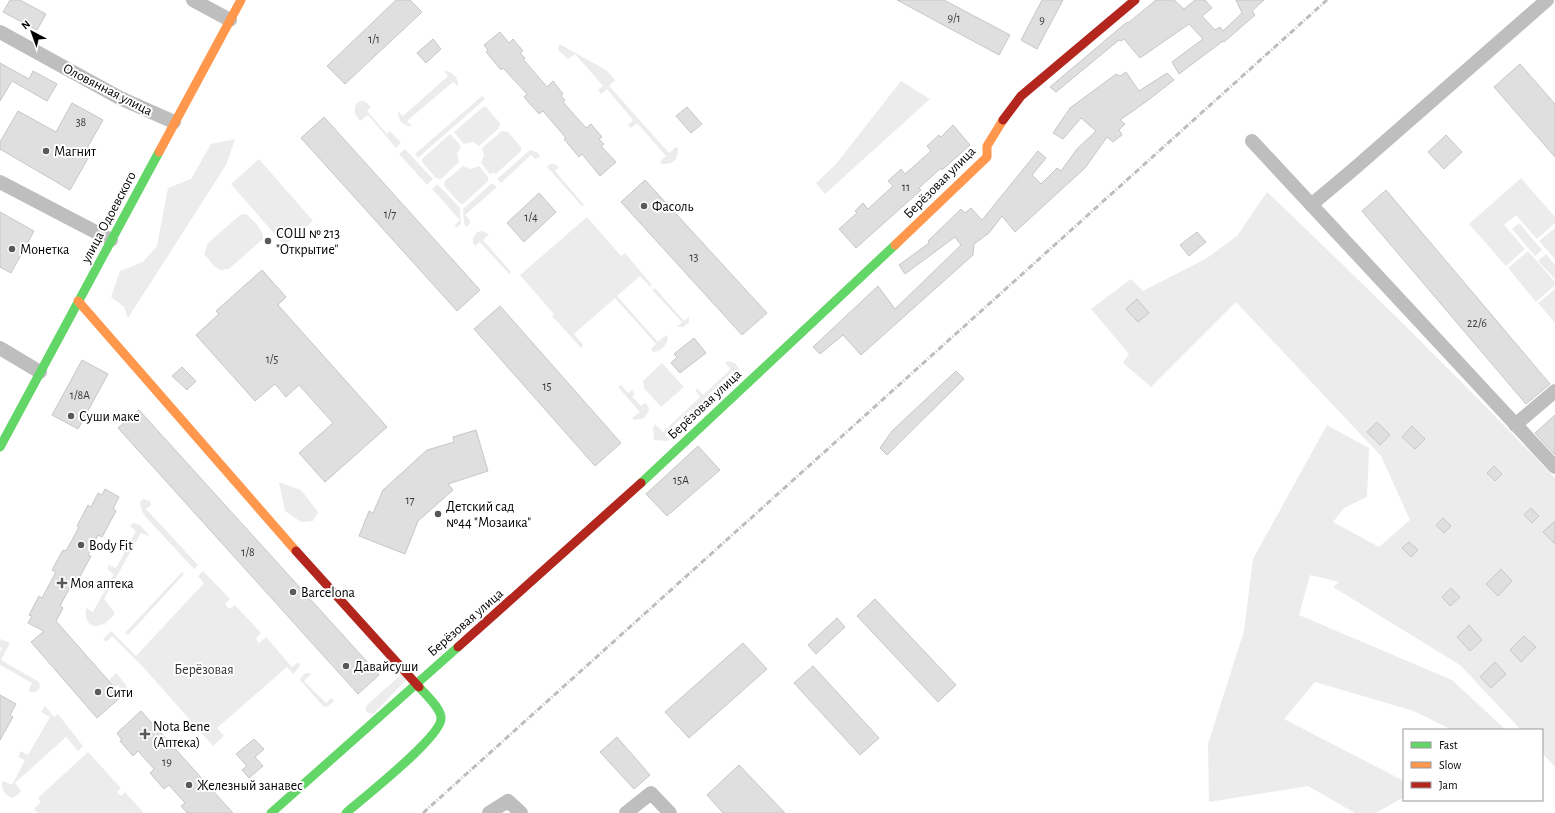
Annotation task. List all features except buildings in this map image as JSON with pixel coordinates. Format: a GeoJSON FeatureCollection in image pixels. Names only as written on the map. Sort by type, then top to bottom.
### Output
{"type":"FeatureCollection","features":[{"type":"Feature","properties":{"kind":"street"},"geometry":{"type":"LineString","coordinates":[[193,0],[230,20]]}},
{"type":"Feature","properties":{"kind":"street","name":"улица Одоевского"},"geometry":{"type":"LineString","coordinates":[[0,447],[241,0]]}},
{"type":"Feature","properties":{"kind":"street","name":"Берёзовая улица"},"geometry":{"type":"LineString","coordinates":[[271,813],[612,510],[967,177],[987,157],[987,146],[998,126],[1021,96],[1135,0]]}},
{"type":"Feature","properties":{"kind":"street"},"geometry":{"type":"LineString","coordinates":[[1311,204],[1381,146],[1546,0]]}},
{"type":"Feature","properties":{"kind":"street","name":"Оловянная улица"},"geometry":{"type":"LineString","coordinates":[[0,32],[120,98],[174,122]]}},
{"type":"Feature","properties":{"kind":"street"},"geometry":{"type":"LineString","coordinates":[[1252,141],[1555,468]]}},
{"type":"Feature","properties":{"kind":"street"},"geometry":{"type":"LineString","coordinates":[[0,182],[111,240]]}},
{"type":"Feature","properties":{"kind":"street"},"geometry":{"type":"LineString","coordinates":[[78,301],[282,535],[416,683],[440,712],[442,721],[436,730],[410,757],[346,813]]}},
{"type":"Feature","properties":{"kind":"street"},"geometry":{"type":"LineString","coordinates":[[0,348],[40,372]]}},
{"type":"Feature","properties":{"kind":"street"},"geometry":{"type":"LineString","coordinates":[[1515,425],[1555,391]]}},
{"type":"Feature","properties":{"kind":"street"},"geometry":{"type":"LineString","coordinates":[[626,813],[651,793],[670,813]]}},
{"type":"Feature","properties":{"kind":"street"},"geometry":{"type":"LineString","coordinates":[[489,813],[508,801],[521,813]]}},
{"type":"Feature","properties":{"kind":"green space"},"geometry":{"type":"Polygon","coordinates":[[[559,45],[606,70],[615,80],[609,86],[669,153],[676,147],[678,148],[676,158],[672,162],[662,164],[660,161],[666,156],[637,123],[631,128],[628,125],[633,120],[607,89],[601,94],[598,90],[603,86],[575,54],[568,59],[558,50],[559,45]]]}},
{"type":"Feature","properties":{"kind":"green space"},"geometry":{"type":"Polygon","coordinates":[[[444,71],[450,72],[454,76],[457,80],[458,86],[453,82],[407,121],[412,126],[403,124],[400,120],[398,111],[403,116],[448,76],[444,71]]]}},
{"type":"Feature","properties":{"kind":"green space"},"geometry":{"type":"Polygon","coordinates":[[[901,81],[930,99],[825,194],[816,183],[836,164],[901,81]]]}},
{"type":"Feature","properties":{"kind":"green space"},"geometry":{"type":"Polygon","coordinates":[[[482,96],[485,99],[418,158],[415,154],[482,96]]]}},
{"type":"Feature","properties":{"kind":"green space"},"geometry":{"type":"Polygon","coordinates":[[[358,102],[366,102],[371,107],[367,111],[387,134],[390,131],[401,143],[396,148],[368,115],[360,121],[358,119],[355,112],[355,107],[358,102]]]}},
{"type":"Feature","properties":{"kind":"green space"},"geometry":{"type":"Polygon","coordinates":[[[483,107],[486,107],[500,123],[499,128],[479,146],[473,142],[464,144],[454,132],[483,107]]]}},
{"type":"Feature","properties":{"kind":"green space"},"geometry":{"type":"Polygon","coordinates":[[[502,131],[508,132],[521,147],[521,151],[496,174],[490,174],[481,163],[484,155],[482,148],[502,131]]]}},
{"type":"Feature","properties":{"kind":"green space"},"geometry":{"type":"Polygon","coordinates":[[[450,134],[461,146],[457,154],[459,162],[441,179],[436,178],[422,162],[422,159],[450,134]]]}},
{"type":"Feature","properties":{"kind":"green space"},"geometry":{"type":"Polygon","coordinates":[[[235,139],[226,165],[128,318],[124,307],[111,297],[120,271],[143,262],[157,246],[168,188],[191,179],[211,144],[235,139]]]}},
{"type":"Feature","properties":{"kind":"green space"},"geometry":{"type":"Polygon","coordinates":[[[405,149],[433,179],[427,185],[399,154],[405,149]]]}},
{"type":"Feature","properties":{"kind":"green space"},"geometry":{"type":"Polygon","coordinates":[[[530,150],[538,153],[540,157],[535,159],[531,155],[501,183],[497,179],[530,150]]]}},
{"type":"Feature","properties":{"kind":"green space"},"geometry":{"type":"Polygon","coordinates":[[[259,159],[313,221],[284,245],[231,184],[259,159]]]}},
{"type":"Feature","properties":{"kind":"green space"},"geometry":{"type":"Polygon","coordinates":[[[550,164],[554,164],[559,167],[555,171],[584,205],[582,206],[547,167],[550,164]]]}},
{"type":"Feature","properties":{"kind":"green space"},"geometry":{"type":"Polygon","coordinates":[[[463,166],[471,169],[479,166],[488,177],[488,181],[463,204],[460,203],[444,186],[445,181],[463,166]]]}},
{"type":"Feature","properties":{"kind":"green space"},"geometry":{"type":"Polygon","coordinates":[[[1521,178],[1555,217],[1555,223],[1537,239],[1516,215],[1504,225],[1525,249],[1506,266],[1469,224],[1521,178]]]}},
{"type":"Feature","properties":{"kind":"green space"},"geometry":{"type":"Polygon","coordinates":[[[492,183],[497,187],[465,215],[470,220],[467,227],[464,224],[463,209],[492,183]]]}},
{"type":"Feature","properties":{"kind":"green space"},"geometry":{"type":"Polygon","coordinates":[[[437,184],[460,208],[461,224],[456,228],[455,225],[460,220],[432,189],[437,184]]]}},
{"type":"Feature","properties":{"kind":"green space"},"geometry":{"type":"Polygon","coordinates":[[[1267,192],[1412,333],[1555,478],[1555,767],[1543,754],[1543,729],[1520,729],[1460,665],[1333,587],[1339,582],[1310,575],[1299,615],[1452,680],[1505,729],[1450,729],[1414,711],[1315,682],[1284,719],[1403,780],[1403,798],[1376,813],[1355,813],[1308,786],[1209,802],[1208,744],[1244,631],[1253,559],[1327,425],[1369,448],[1367,497],[1344,508],[1333,522],[1379,547],[1410,520],[1381,456],[1236,302],[1151,387],[1123,363],[1129,354],[1091,309],[1131,279],[1143,291],[1207,258],[1237,236],[1267,192]]]}},
{"type":"Feature","properties":{"kind":"green space"},"geometry":{"type":"Polygon","coordinates":[[[246,214],[260,229],[263,239],[229,269],[221,270],[215,267],[204,254],[208,243],[240,215],[246,214]]]}},
{"type":"Feature","properties":{"kind":"green space"},"geometry":{"type":"Polygon","coordinates":[[[587,217],[621,256],[625,253],[652,285],[650,287],[640,276],[617,296],[658,342],[666,335],[668,338],[666,343],[663,348],[658,351],[653,352],[651,349],[656,344],[615,298],[574,334],[583,345],[581,348],[552,316],[554,314],[520,275],[587,217]]]}},
{"type":"Feature","properties":{"kind":"green space"},"geometry":{"type":"Polygon","coordinates":[[[1519,223],[1542,250],[1535,256],[1512,229],[1519,223]]]}},
{"type":"Feature","properties":{"kind":"green space"},"geometry":{"type":"Polygon","coordinates":[[[1555,228],[1555,259],[1539,241],[1555,228]]]}},
{"type":"Feature","properties":{"kind":"green space"},"geometry":{"type":"Polygon","coordinates":[[[482,231],[489,234],[483,240],[511,272],[509,274],[480,242],[475,246],[473,243],[473,238],[477,232],[482,231]]]}},
{"type":"Feature","properties":{"kind":"green space"},"geometry":{"type":"Polygon","coordinates":[[[1528,251],[1555,282],[1555,285],[1536,302],[1508,268],[1528,251]]]}},
{"type":"Feature","properties":{"kind":"green space"},"geometry":{"type":"Polygon","coordinates":[[[1546,254],[1555,265],[1555,279],[1538,261],[1546,254]]]}},
{"type":"Feature","properties":{"kind":"green space"},"geometry":{"type":"Polygon","coordinates":[[[655,288],[684,321],[689,317],[689,323],[683,327],[677,327],[682,322],[652,290],[655,288]]]}},
{"type":"Feature","properties":{"kind":"green space"},"geometry":{"type":"Polygon","coordinates":[[[1555,289],[1555,323],[1538,303],[1555,289]]]}},
{"type":"Feature","properties":{"kind":"green space"},"geometry":{"type":"Polygon","coordinates":[[[729,361],[738,366],[740,376],[738,377],[733,371],[705,398],[710,404],[697,417],[690,410],[665,434],[670,440],[654,440],[653,429],[655,424],[663,432],[700,397],[696,389],[698,389],[703,395],[731,369],[725,363],[729,361]]]}},
{"type":"Feature","properties":{"kind":"green space"},"geometry":{"type":"Polygon","coordinates":[[[662,363],[684,387],[661,407],[644,388],[643,381],[662,363]]]}},
{"type":"Feature","properties":{"kind":"green space"},"geometry":{"type":"Polygon","coordinates":[[[621,385],[628,393],[632,390],[635,394],[632,396],[641,406],[645,403],[648,406],[649,411],[644,418],[635,420],[632,418],[640,412],[618,387],[621,385]]]}},
{"type":"Feature","properties":{"kind":"green space"},"geometry":{"type":"Polygon","coordinates":[[[279,482],[301,490],[318,512],[313,521],[301,522],[285,511],[279,482]]]}},
{"type":"Feature","properties":{"kind":"green space"},"geometry":{"type":"Polygon","coordinates":[[[143,499],[150,501],[151,505],[146,509],[198,565],[194,569],[144,515],[140,502],[143,499]]]}},
{"type":"Feature","properties":{"kind":"green space"},"geometry":{"type":"Polygon","coordinates":[[[133,523],[140,525],[149,535],[148,536],[141,533],[104,599],[115,613],[101,625],[91,625],[86,616],[86,608],[93,612],[114,574],[108,570],[108,565],[116,568],[136,531],[130,526],[133,523]]]}},
{"type":"Feature","properties":{"kind":"green space","name":"Берёзовая"},"geometry":{"type":"Polygon","coordinates":[[[203,571],[230,599],[225,604],[229,609],[235,605],[261,633],[256,638],[259,643],[266,637],[292,667],[298,662],[300,665],[293,674],[287,667],[217,728],[224,736],[213,746],[144,668],[112,636],[106,642],[103,639],[111,631],[136,656],[204,583],[198,576],[203,571]]]}},
{"type":"Feature","properties":{"kind":"green space"},"geometry":{"type":"Polygon","coordinates":[[[182,572],[184,574],[128,635],[125,633],[182,572]]]}},
{"type":"Feature","properties":{"kind":"green space"},"geometry":{"type":"Polygon","coordinates":[[[0,639],[10,643],[1,660],[39,682],[40,688],[36,692],[30,692],[29,689],[32,683],[0,665],[0,652],[2,648],[0,647],[0,639]]]}},
{"type":"Feature","properties":{"kind":"green space"},"geometry":{"type":"Polygon","coordinates":[[[404,672],[407,679],[373,714],[366,712],[366,706],[404,672]]]}},
{"type":"Feature","properties":{"kind":"green space"},"geometry":{"type":"Polygon","coordinates":[[[116,673],[127,686],[125,694],[118,685],[115,687],[109,680],[116,673]]]}},
{"type":"Feature","properties":{"kind":"green space"},"geometry":{"type":"Polygon","coordinates":[[[306,673],[311,674],[304,681],[326,703],[331,698],[334,701],[327,707],[323,706],[300,680],[306,673]]]}},
{"type":"Feature","properties":{"kind":"green space"},"geometry":{"type":"Polygon","coordinates":[[[45,706],[54,717],[58,714],[83,746],[78,751],[66,737],[15,783],[21,791],[12,798],[4,791],[2,787],[3,781],[12,785],[25,760],[18,757],[21,751],[28,755],[50,717],[41,712],[45,706]]]}},
{"type":"Feature","properties":{"kind":"green space"},"geometry":{"type":"Polygon","coordinates":[[[88,752],[121,788],[117,792],[121,796],[125,792],[144,813],[38,813],[34,809],[41,802],[38,798],[88,752]]]}},
{"type":"Feature","properties":{"kind":"railway"},"geometry":{"type":"LineString","coordinates":[[423,813],[1327,0]]}},
{"type":"Feature","properties":{"kind":"traffic: fast"},"geometry":{"type":"LineString","coordinates":[[0,447],[159,152]]}},
{"type":"Feature","properties":{"kind":"traffic: fast"},"geometry":{"type":"LineString","coordinates":[[641,483],[895,245]]}},
{"type":"Feature","properties":{"kind":"traffic: fast"},"geometry":{"type":"LineString","coordinates":[[271,813],[458,647]]}},
{"type":"Feature","properties":{"kind":"traffic: fast"},"geometry":{"type":"LineString","coordinates":[[346,813],[400,768],[428,740],[437,728],[441,715],[433,702],[419,687]]}},
{"type":"Feature","properties":{"kind":"traffic: slow"},"geometry":{"type":"LineString","coordinates":[[159,152],[241,0]]}},
{"type":"Feature","properties":{"kind":"traffic: slow"},"geometry":{"type":"LineString","coordinates":[[895,245],[987,157],[987,146],[1003,120]]}},
{"type":"Feature","properties":{"kind":"traffic: slow"},"geometry":{"type":"LineString","coordinates":[[78,301],[296,551]]}},
{"type":"Feature","properties":{"kind":"traffic: jam"},"geometry":{"type":"LineString","coordinates":[[1003,120],[1021,96],[1135,0]]}},
{"type":"Feature","properties":{"kind":"traffic: jam"},"geometry":{"type":"LineString","coordinates":[[458,647],[641,483]]}},
{"type":"Feature","properties":{"kind":"traffic: jam"},"geometry":{"type":"LineString","coordinates":[[296,551],[419,687]]}},
{"type":"Feature","properties":{"kind":"place","name":"Магнит"},"geometry":{"type":"Point","coordinates":[46,151]}},
{"type":"Feature","properties":{"kind":"place","name":"Фасоль"},"geometry":{"type":"Point","coordinates":[644,206]}},
{"type":"Feature","properties":{"kind":"place","name":"СОШ № 213 \"Открытие\""},"geometry":{"type":"Point","coordinates":[268,241]}},
{"type":"Feature","properties":{"kind":"place","name":"Монетка"},"geometry":{"type":"Point","coordinates":[12,249]}},
{"type":"Feature","properties":{"kind":"place","name":"Суши маке"},"geometry":{"type":"Point","coordinates":[71,416]}},
{"type":"Feature","properties":{"kind":"place","name":"Детский сад №44 \"Мозаика\""},"geometry":{"type":"Point","coordinates":[438,514]}},
{"type":"Feature","properties":{"kind":"place","name":"Body Fit"},"geometry":{"type":"Point","coordinates":[81,545]}},
{"type":"Feature","properties":{"kind":"place","name":"Моя аптека"},"geometry":{"type":"Point","coordinates":[62,583]}},
{"type":"Feature","properties":{"kind":"place","name":"Barcelona"},"geometry":{"type":"Point","coordinates":[293,592]}},
{"type":"Feature","properties":{"kind":"place","name":"Давайсуши"},"geometry":{"type":"Point","coordinates":[346,666]}},
{"type":"Feature","properties":{"kind":"place","name":"Сити"},"geometry":{"type":"Point","coordinates":[98,692]}},
{"type":"Feature","properties":{"kind":"place","name":"Nota Bene (Аптека)"},"geometry":{"type":"Point","coordinates":[145,734]}},
{"type":"Feature","properties":{"kind":"place","name":"Железный занавес"},"geometry":{"type":"Point","coordinates":[189,785]}}]}
